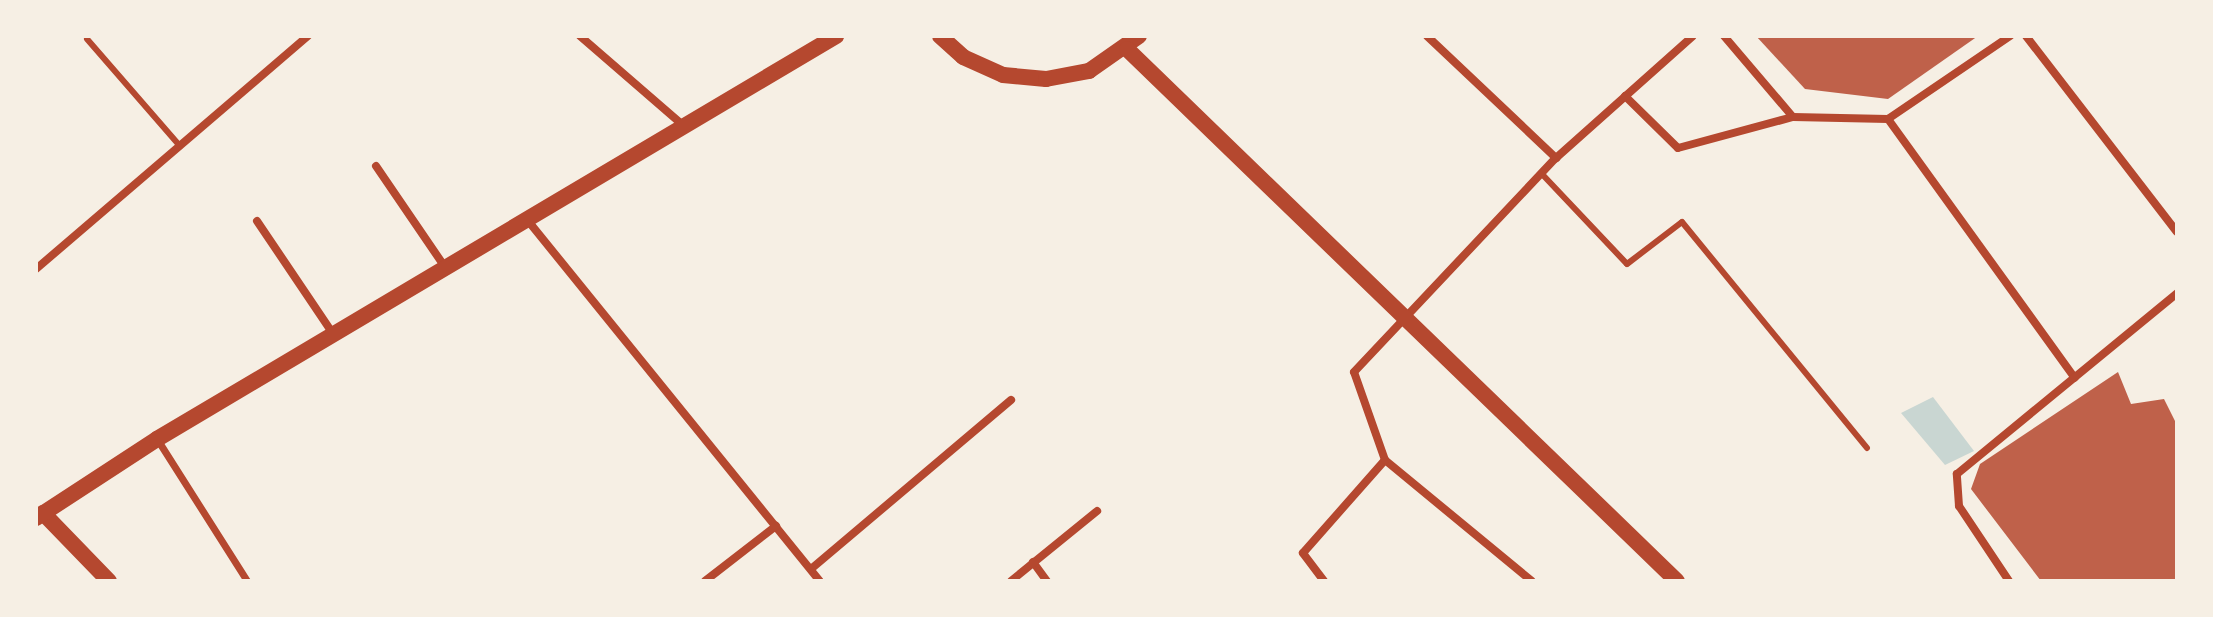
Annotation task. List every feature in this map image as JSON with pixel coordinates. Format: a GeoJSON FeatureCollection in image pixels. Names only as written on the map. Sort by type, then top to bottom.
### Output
{"type":"FeatureCollection","features":[{"type":"Feature","properties":{"kind":"main road"},"geometry":{"type":"LineString","coordinates":[[109,581],[40,515],[157,439],[335,336],[445,267],[529,222],[836,36]]}},
{"type":"Feature","properties":{"kind":"main road"},"geometry":{"type":"LineString","coordinates":[[940,36],[963,57],[1003,75],[1046,79],[1089,71],[1127,49],[1139,36]]}},
{"type":"Feature","properties":{"kind":"main road"},"geometry":{"type":"LineString","coordinates":[[1127,49],[1400,318],[1677,581]]}},
{"type":"Feature","properties":{"kind":"street"},"geometry":{"type":"LineString","coordinates":[[36,269],[308,36]]}},
{"type":"Feature","properties":{"kind":"street"},"geometry":{"type":"LineString","coordinates":[[580,36],[685,128]]}},
{"type":"Feature","properties":{"kind":"street"},"geometry":{"type":"LineString","coordinates":[[1427,36],[1556,158]]}},
{"type":"Feature","properties":{"kind":"street"},"geometry":{"type":"LineString","coordinates":[[1532,581],[1385,460],[1354,372],[1400,318],[1556,158],[1693,36]]}},
{"type":"Feature","properties":{"kind":"street"},"geometry":{"type":"LineString","coordinates":[[1724,36],[1793,117]]}},
{"type":"Feature","properties":{"kind":"street"},"geometry":{"type":"LineString","coordinates":[[1625,96],[1678,148],[1793,117],[1888,119],[2010,36]]}},
{"type":"Feature","properties":{"kind":"street"},"geometry":{"type":"LineString","coordinates":[[2026,36],[2177,232]]}},
{"type":"Feature","properties":{"kind":"street"},"geometry":{"type":"LineString","coordinates":[[1888,119],[2075,378]]}},
{"type":"Feature","properties":{"kind":"street"},"geometry":{"type":"LineString","coordinates":[[376,166],[445,267]]}},
{"type":"Feature","properties":{"kind":"street"},"geometry":{"type":"LineString","coordinates":[[257,221],[335,336]]}},
{"type":"Feature","properties":{"kind":"street"},"geometry":{"type":"LineString","coordinates":[[529,222],[820,581]]}},
{"type":"Feature","properties":{"kind":"street"},"geometry":{"type":"LineString","coordinates":[[2009,581],[1959,506],[1957,474],[2177,293]]}},
{"type":"Feature","properties":{"kind":"street"},"geometry":{"type":"LineString","coordinates":[[811,569],[1011,400]]}},
{"type":"Feature","properties":{"kind":"street"},"geometry":{"type":"LineString","coordinates":[[157,439],[247,581]]}},
{"type":"Feature","properties":{"kind":"street"},"geometry":{"type":"LineString","coordinates":[[1324,581],[1303,553],[1385,460]]}},
{"type":"Feature","properties":{"kind":"street"},"geometry":{"type":"LineString","coordinates":[[1011,581],[1097,511]]}},
{"type":"Feature","properties":{"kind":"street"},"geometry":{"type":"LineString","coordinates":[[705,581],[776,526]]}},
{"type":"Feature","properties":{"kind":"street"},"geometry":{"type":"LineString","coordinates":[[1033,562],[1047,581]]}},
{"type":"Feature","properties":{"kind":"lane"},"geometry":{"type":"LineString","coordinates":[[87,39],[180,146]]}},
{"type":"Feature","properties":{"kind":"lane"},"geometry":{"type":"LineString","coordinates":[[1541,173],[1627,264],[1682,222],[1867,448]]}},
{"type":"Feature","properties":{"kind":"shaded area"},"geometry":{"type":"Polygon","coordinates":[[[1933,397],[1974,451],[1945,465],[1901,413],[1933,397]]]}},
{"type":"Feature","properties":{"kind":"building"},"geometry":{"type":"Polygon","coordinates":[[[1756,36],[1978,36],[1888,99],[1805,89],[1756,36]]]}},
{"type":"Feature","properties":{"kind":"building"},"geometry":{"type":"Polygon","coordinates":[[[2118,372],[2131,404],[2164,399],[2177,425],[2177,581],[2041,581],[1971,489],[1980,464],[2118,372]]]}}]}
